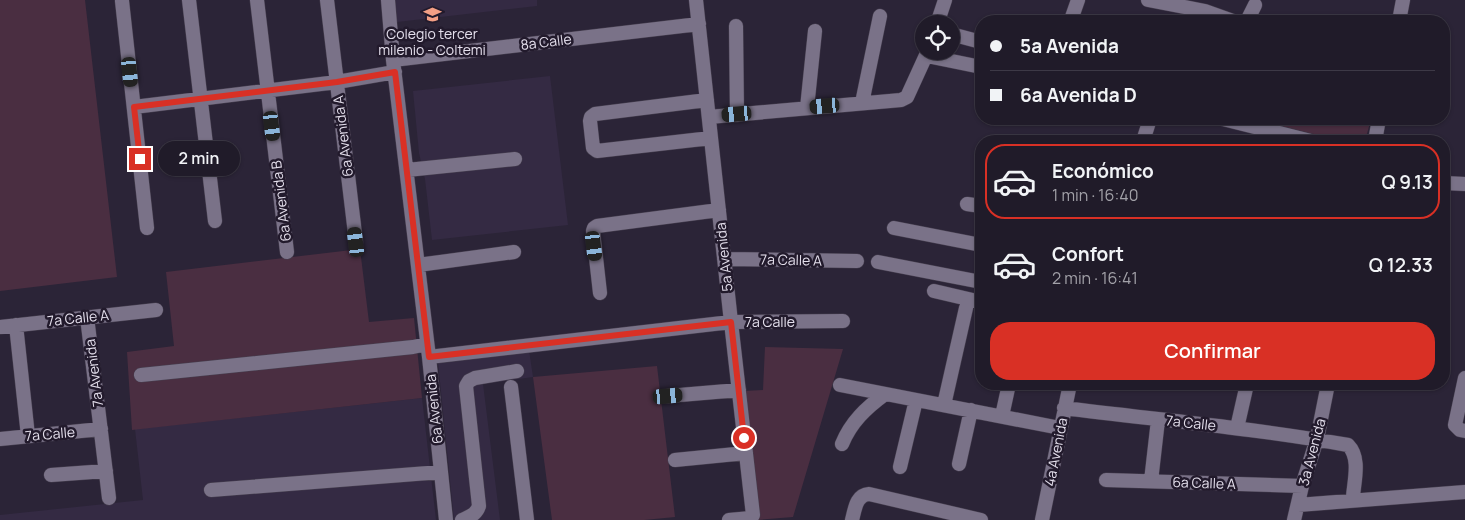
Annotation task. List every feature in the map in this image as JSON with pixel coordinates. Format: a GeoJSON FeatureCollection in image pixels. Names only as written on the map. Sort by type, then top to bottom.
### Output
{"type":"FeatureCollection","features":[{"type":"Feature","properties":{"kind":"street"},"geometry":{"type":"LineString","coordinates":[[189,0],[215,221]]}},
{"type":"Feature","properties":{"kind":"street","name":"6a Avenida B"},"geometry":{"type":"LineString","coordinates":[[257,0],[287,252]]}},
{"type":"Feature","properties":{"kind":"street","name":"6a Avenida A"},"geometry":{"type":"LineString","coordinates":[[327,0],[356,242]]}},
{"type":"Feature","properties":{"kind":"street","name":"6a Avenida"},"geometry":{"type":"LineString","coordinates":[[388,0],[446,520]]}},
{"type":"Feature","properties":{"kind":"street","name":"5a Avenida"},"geometry":{"type":"LineString","coordinates":[[696,0],[753,514],[750,518],[729,520]]}},
{"type":"Feature","properties":{"kind":"street"},"geometry":{"type":"LineString","coordinates":[[940,15],[945,0]]}},
{"type":"Feature","properties":{"kind":"street"},"geometry":{"type":"LineString","coordinates":[[1073,15],[1078,0]]}},
{"type":"Feature","properties":{"kind":"street"},"geometry":{"type":"LineString","coordinates":[[1148,0],[1212,15]]}},
{"type":"Feature","properties":{"kind":"street"},"geometry":{"type":"LineString","coordinates":[[1400,15],[1403,0]]}},
{"type":"Feature","properties":{"kind":"street"},"geometry":{"type":"LineString","coordinates":[[122,1],[147,228]]}},
{"type":"Feature","properties":{"kind":"street"},"geometry":{"type":"LineString","coordinates":[[1250,15],[1255,5]]}},
{"type":"Feature","properties":{"kind":"street"},"geometry":{"type":"LineString","coordinates":[[862,103],[880,16]]}},
{"type":"Feature","properties":{"kind":"street","name":"8a Calle"},"geometry":{"type":"LineString","coordinates":[[134,107],[337,82],[394,66],[699,24]]}},
{"type":"Feature","properties":{"kind":"street"},"geometry":{"type":"LineString","coordinates":[[736,26],[737,114]]}},
{"type":"Feature","properties":{"kind":"street"},"geometry":{"type":"LineString","coordinates":[[807,108],[815,31]]}},
{"type":"Feature","properties":{"kind":"street"},"geometry":{"type":"LineString","coordinates":[[960,36],[975,40]]}},
{"type":"Feature","properties":{"kind":"street"},"geometry":{"type":"LineString","coordinates":[[709,117],[901,100],[907,97],[925,60]]}},
{"type":"Feature","properties":{"kind":"street"},"geometry":{"type":"LineString","coordinates":[[951,60],[975,66]]}},
{"type":"Feature","properties":{"kind":"street"},"geometry":{"type":"LineString","coordinates":[[707,100],[595,114],[591,117],[590,121],[593,148],[597,151],[711,138]]}},
{"type":"Feature","properties":{"kind":"street"},"geometry":{"type":"LineString","coordinates":[[1247,125],[1287,135]]}},
{"type":"Feature","properties":{"kind":"street"},"geometry":{"type":"LineString","coordinates":[[407,170],[515,159]]}},
{"type":"Feature","properties":{"kind":"street"},"geometry":{"type":"LineString","coordinates":[[1450,183],[1465,184]]}},
{"type":"Feature","properties":{"kind":"street"},"geometry":{"type":"LineString","coordinates":[[967,204],[975,205]]}},
{"type":"Feature","properties":{"kind":"street"},"geometry":{"type":"LineString","coordinates":[[600,293],[594,228],[597,226],[719,210]]}},
{"type":"Feature","properties":{"kind":"street"},"geometry":{"type":"LineString","coordinates":[[894,228],[975,244]]}},
{"type":"Feature","properties":{"kind":"street"},"geometry":{"type":"LineString","coordinates":[[418,266],[514,252]]}},
{"type":"Feature","properties":{"kind":"street","name":"7a Calle A"},"geometry":{"type":"LineString","coordinates":[[724,259],[857,261]]}},
{"type":"Feature","properties":{"kind":"street"},"geometry":{"type":"LineString","coordinates":[[878,262],[975,281]]}},
{"type":"Feature","properties":{"kind":"street"},"geometry":{"type":"LineString","coordinates":[[934,292],[975,301]]}},
{"type":"Feature","properties":{"kind":"street"},"geometry":{"type":"LineString","coordinates":[[944,405],[966,308]]}},
{"type":"Feature","properties":{"kind":"street","name":"7a Calle A"},"geometry":{"type":"LineString","coordinates":[[0,327],[156,310]]}},
{"type":"Feature","properties":{"kind":"street","name":"7a Avenida"},"geometry":{"type":"LineString","coordinates":[[87,317],[109,498]]}},
{"type":"Feature","properties":{"kind":"street","name":"7a Calle"},"geometry":{"type":"LineString","coordinates":[[141,375],[412,347],[428,350],[731,322],[843,321]]}},
{"type":"Feature","properties":{"kind":"street"},"geometry":{"type":"LineString","coordinates":[[16,325],[28,436]]}},
{"type":"Feature","properties":{"kind":"street"},"geometry":{"type":"LineString","coordinates":[[462,520],[477,511],[479,506],[466,386],[469,380],[475,378],[517,371]]}},
{"type":"Feature","properties":{"kind":"street"},"geometry":{"type":"LineString","coordinates":[[1465,378],[1455,425],[1460,430],[1465,431]]}},
{"type":"Feature","properties":{"kind":"street"},"geometry":{"type":"LineString","coordinates":[[840,385],[1060,428]]}},
{"type":"Feature","properties":{"kind":"street"},"geometry":{"type":"LineString","coordinates":[[511,387],[527,520]]}},
{"type":"Feature","properties":{"kind":"street"},"geometry":{"type":"LineString","coordinates":[[668,396],[739,390]]}},
{"type":"Feature","properties":{"kind":"street"},"geometry":{"type":"LineString","coordinates":[[1002,416],[1008,390]]}},
{"type":"Feature","properties":{"kind":"street","name":"4a Avenida"},"geometry":{"type":"LineString","coordinates":[[1042,520],[1068,390]]}},
{"type":"Feature","properties":{"kind":"street"},"geometry":{"type":"LineString","coordinates":[[1237,428],[1246,390]]}},
{"type":"Feature","properties":{"kind":"street","name":"3a Avenida"},"geometry":{"type":"LineString","coordinates":[[1294,520],[1302,486],[1317,440],[1327,390]]}},
{"type":"Feature","properties":{"kind":"street"},"geometry":{"type":"LineString","coordinates":[[842,444],[848,430],[858,417],[885,394]]}},
{"type":"Feature","properties":{"kind":"street"},"geometry":{"type":"LineString","coordinates":[[900,467],[916,400]]}},
{"type":"Feature","properties":{"kind":"street","name":"7a Calle"},"geometry":{"type":"LineString","coordinates":[[1064,408],[1237,428],[1348,445],[1352,449],[1355,460],[1352,497]]}},
{"type":"Feature","properties":{"kind":"street"},"geometry":{"type":"LineString","coordinates":[[959,464],[971,410]]}},
{"type":"Feature","properties":{"kind":"street"},"geometry":{"type":"LineString","coordinates":[[1151,481],[1158,420]]}},
{"type":"Feature","properties":{"kind":"street","name":"7a Calle"},"geometry":{"type":"LineString","coordinates":[[0,439],[101,429]]}},
{"type":"Feature","properties":{"kind":"street"},"geometry":{"type":"LineString","coordinates":[[675,460],[746,454]]}},
{"type":"Feature","properties":{"kind":"street"},"geometry":{"type":"LineString","coordinates":[[51,475],[106,471]]}},
{"type":"Feature","properties":{"kind":"street"},"geometry":{"type":"LineString","coordinates":[[211,490],[441,472]]}},
{"type":"Feature","properties":{"kind":"street","name":"6a Calle A"},"geometry":{"type":"LineString","coordinates":[[1106,480],[1302,486]]}},
{"type":"Feature","properties":{"kind":"street"},"geometry":{"type":"LineString","coordinates":[[1298,505],[1465,492]]}},
{"type":"Feature","properties":{"kind":"street"},"geometry":{"type":"LineString","coordinates":[[852,520],[859,498],[869,494],[981,520]]}},
{"type":"Feature","properties":{"kind":"shaded area"},"geometry":{"type":"Polygon","coordinates":[[[0,0],[85,0],[117,277],[0,291],[0,0]]]}},
{"type":"Feature","properties":{"kind":"shaded area","name":"Colegio tercer milenio - Coltemi"},"geometry":{"type":"Polygon","coordinates":[[[395,0],[537,0],[537,6],[397,22],[395,0]]]}},
{"type":"Feature","properties":{"kind":"shaded area"},"geometry":{"type":"Polygon","coordinates":[[[550,76],[568,225],[432,240],[425,179],[419,153],[413,91],[550,76]]]}},
{"type":"Feature","properties":{"kind":"shaded area"},"geometry":{"type":"Polygon","coordinates":[[[1369,125],[1367,135],[1318,135],[1281,126],[1369,125]]]}},
{"type":"Feature","properties":{"kind":"shaded area"},"geometry":{"type":"Polygon","coordinates":[[[360,249],[369,322],[414,318],[422,398],[132,430],[127,352],[174,346],[166,272],[360,249]]]}},
{"type":"Feature","properties":{"kind":"shaded area"},"geometry":{"type":"Polygon","coordinates":[[[765,347],[843,349],[793,517],[757,520],[744,391],[763,390],[765,347]]]}},
{"type":"Feature","properties":{"kind":"shaded area"},"geometry":{"type":"Polygon","coordinates":[[[529,350],[533,377],[483,384],[500,520],[454,520],[438,362],[529,350]]]}},
{"type":"Feature","properties":{"kind":"shaded area"},"geometry":{"type":"Polygon","coordinates":[[[657,366],[675,517],[644,520],[552,520],[533,377],[657,366]]]}},
{"type":"Feature","properties":{"kind":"shaded area"},"geometry":{"type":"Polygon","coordinates":[[[422,398],[436,520],[0,520],[0,515],[143,500],[135,429],[422,398]]]}},
{"type":"Feature","properties":{"kind":"place","name":"Colegio tercer milenio - Coltemi"},"geometry":{"type":"Point","coordinates":[432,14]}},
{"type":"Feature","properties":{"kind":"route"},"geometry":{"type":"LineString","coordinates":[[140,159],[134,107],[337,82],[395,72],[429,357],[731,322],[744,438]]}}]}
